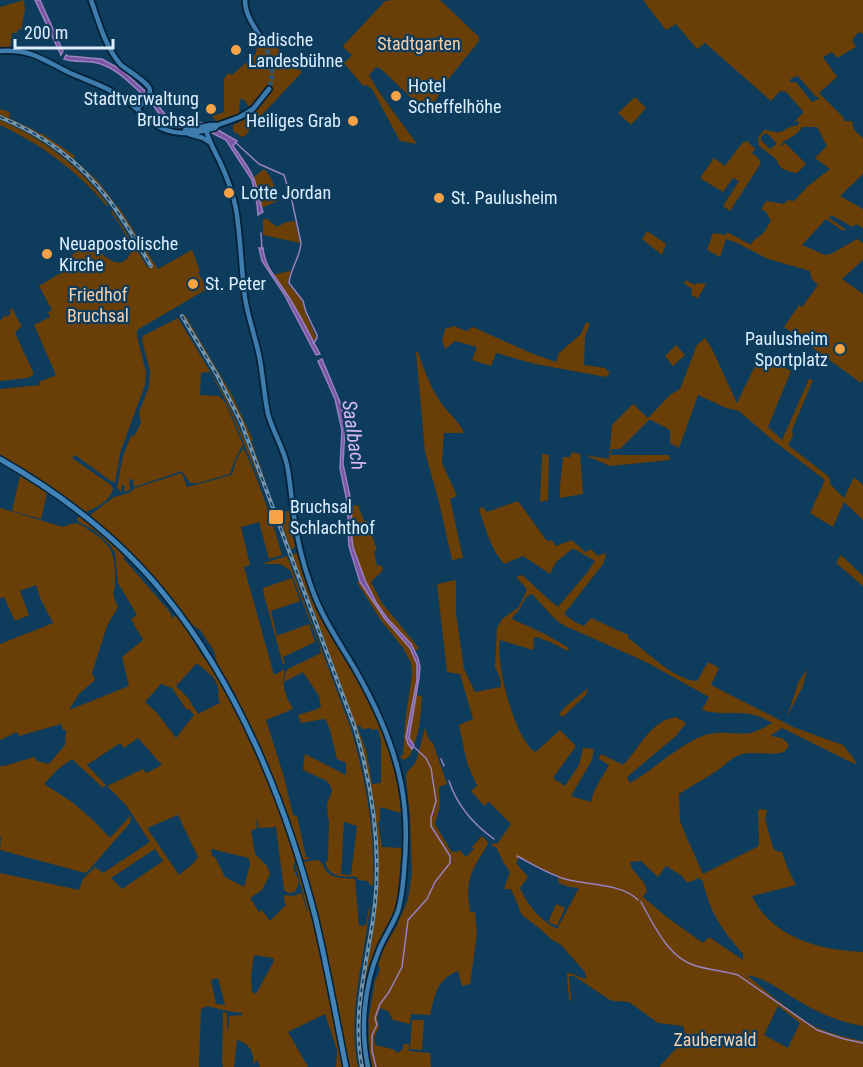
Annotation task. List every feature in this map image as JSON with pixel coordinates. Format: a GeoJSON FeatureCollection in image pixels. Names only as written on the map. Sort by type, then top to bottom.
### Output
{"type":"FeatureCollection","features":[{"type":"Feature","properties":{"kind":"main road"},"geometry":{"type":"LineString","coordinates":[[91,0],[114,57],[149,89],[150,93],[136,109]]}},
{"type":"Feature","properties":{"kind":"main road"},"geometry":{"type":"LineString","coordinates":[[246,0],[245,5],[249,17],[261,38]]}},
{"type":"Feature","properties":{"kind":"main road"},"geometry":{"type":"LineString","coordinates":[[0,51],[14,50],[33,54],[122,97],[155,125],[203,138],[209,142]]}},
{"type":"Feature","properties":{"kind":"main road"},"geometry":{"type":"LineString","coordinates":[[187,134],[238,118],[253,109],[269,89]]}},
{"type":"Feature","properties":{"kind":"main road"},"geometry":{"type":"LineString","coordinates":[[177,132],[209,128]]}},
{"type":"Feature","properties":{"kind":"main road"},"geometry":{"type":"LineString","coordinates":[[209,128],[209,142],[225,173],[235,206],[247,310],[258,352],[268,411],[287,466],[303,562],[311,588],[324,616],[375,708],[391,746],[400,781],[406,818],[402,894],[399,909],[374,963],[367,991],[364,1038],[368,1067]]}},
{"type":"Feature","properties":{"kind":"main road"},"geometry":{"type":"LineString","coordinates":[[0,459],[83,514],[127,553],[163,593],[213,662],[253,740],[297,855],[315,917],[346,1067]]}},
{"type":"Feature","properties":{"kind":"green space"},"geometry":{"type":"Polygon","coordinates":[[[24,0],[25,10],[21,30],[18,29],[17,33],[12,33],[10,47],[0,47],[0,7],[24,0]]]}},
{"type":"Feature","properties":{"kind":"green space","name":"Stadtgarten"},"geometry":{"type":"Polygon","coordinates":[[[440,0],[479,37],[479,41],[447,81],[427,111],[381,69],[376,67],[369,75],[417,144],[400,141],[372,89],[366,85],[363,86],[344,63],[352,55],[343,46],[385,1],[440,0]]]}},
{"type":"Feature","properties":{"kind":"green space"},"geometry":{"type":"Polygon","coordinates":[[[643,0],[863,0],[863,34],[859,32],[852,40],[856,47],[837,58],[832,52],[823,57],[837,77],[819,93],[843,117],[844,121],[852,121],[854,130],[863,138],[863,174],[840,196],[863,209],[863,228],[856,224],[853,227],[831,215],[829,218],[845,229],[843,231],[826,219],[802,245],[825,255],[857,239],[863,243],[863,260],[842,279],[863,294],[863,380],[861,383],[784,327],[799,305],[802,307],[818,285],[811,278],[810,271],[768,259],[726,239],[720,257],[707,250],[713,233],[726,235],[727,232],[751,245],[771,221],[767,213],[761,209],[766,201],[784,204],[788,200],[794,201],[808,186],[830,169],[815,158],[827,146],[817,127],[802,127],[781,145],[785,143],[806,164],[797,173],[779,166],[777,160],[759,146],[758,138],[764,130],[779,132],[798,125],[799,121],[794,122],[803,113],[802,110],[786,92],[780,91],[771,101],[705,43],[697,49],[676,24],[666,30],[643,0]],[[798,76],[789,82],[796,82],[812,102],[820,98],[815,96],[798,76]],[[765,133],[761,140],[770,149],[777,144],[765,133]]]}},
{"type":"Feature","properties":{"kind":"green space"},"geometry":{"type":"Polygon","coordinates":[[[272,43],[302,72],[242,137],[233,131],[233,125],[255,111],[271,90],[266,88],[252,106],[240,99],[239,114],[217,122],[212,116],[224,112],[224,79],[228,73],[232,75],[256,54],[259,46],[272,43]]]}},
{"type":"Feature","properties":{"kind":"green space"},"geometry":{"type":"Polygon","coordinates":[[[635,97],[646,108],[631,125],[618,113],[635,97]]]}},
{"type":"Feature","properties":{"kind":"green space"},"geometry":{"type":"Polygon","coordinates":[[[0,109],[10,112],[9,118],[41,133],[75,156],[73,159],[97,180],[114,202],[76,163],[33,131],[0,115],[0,109]]]}},
{"type":"Feature","properties":{"kind":"green space"},"geometry":{"type":"Polygon","coordinates":[[[0,120],[46,145],[74,167],[109,206],[58,159],[0,125],[0,120]]]}},
{"type":"Feature","properties":{"kind":"green space"},"geometry":{"type":"Polygon","coordinates":[[[747,141],[755,149],[752,153],[761,163],[730,211],[723,206],[739,181],[733,178],[723,192],[700,178],[714,158],[725,166],[742,143],[747,141]]]}},
{"type":"Feature","properties":{"kind":"green space"},"geometry":{"type":"Polygon","coordinates":[[[264,169],[272,180],[278,201],[261,208],[253,178],[264,169]]]}},
{"type":"Feature","properties":{"kind":"green space","name":"Friedhof Bruchsal"},"geometry":{"type":"Polygon","coordinates":[[[118,206],[158,269],[192,250],[200,271],[198,272],[207,289],[137,330],[146,372],[145,385],[121,450],[115,482],[75,455],[72,458],[111,485],[113,489],[99,506],[86,512],[49,485],[0,455],[0,389],[40,385],[39,382],[56,375],[34,325],[50,317],[48,312],[52,310],[39,286],[71,267],[67,259],[81,250],[95,250],[112,261],[118,262],[130,256],[130,245],[111,212],[112,210],[148,268],[152,266],[116,207],[118,206]]]}},
{"type":"Feature","properties":{"kind":"green space"},"geometry":{"type":"Polygon","coordinates":[[[267,219],[277,227],[286,222],[295,221],[300,243],[263,235],[263,220],[267,219]]]}},
{"type":"Feature","properties":{"kind":"green space"},"geometry":{"type":"Polygon","coordinates":[[[647,231],[666,244],[662,255],[642,239],[647,231]]]}},
{"type":"Feature","properties":{"kind":"green space"},"geometry":{"type":"Polygon","coordinates":[[[291,272],[288,284],[304,306],[316,337],[313,342],[286,292],[273,275],[291,272]]]}},
{"type":"Feature","properties":{"kind":"green space"},"geometry":{"type":"Polygon","coordinates":[[[686,280],[695,285],[697,283],[706,284],[698,298],[691,295],[692,289],[684,283],[686,280]]]}},
{"type":"Feature","properties":{"kind":"green space"},"geometry":{"type":"Polygon","coordinates":[[[12,308],[22,325],[15,333],[34,374],[28,378],[0,381],[0,321],[5,315],[7,317],[11,314],[9,311],[12,308]]]}},
{"type":"Feature","properties":{"kind":"green space"},"geometry":{"type":"Polygon","coordinates":[[[185,315],[232,395],[253,440],[251,441],[268,487],[230,395],[183,316],[185,315]]]}},
{"type":"Feature","properties":{"kind":"green space"},"geometry":{"type":"Polygon","coordinates":[[[178,318],[226,398],[263,489],[226,401],[210,372],[201,373],[200,395],[219,396],[225,402],[243,445],[230,474],[190,483],[182,471],[134,487],[133,480],[129,479],[130,490],[124,492],[125,486],[122,485],[121,492],[117,487],[123,456],[131,436],[134,436],[141,423],[139,412],[149,387],[150,371],[143,336],[178,318]]]}},
{"type":"Feature","properties":{"kind":"green space"},"geometry":{"type":"Polygon","coordinates":[[[586,322],[590,324],[585,336],[584,365],[605,368],[610,373],[606,377],[535,364],[496,353],[491,366],[472,360],[477,347],[455,341],[445,349],[442,341],[445,329],[454,326],[466,331],[473,327],[556,362],[559,353],[581,334],[586,322]]]}},
{"type":"Feature","properties":{"kind":"green space"},"geometry":{"type":"Polygon","coordinates":[[[705,338],[737,403],[760,356],[791,371],[768,427],[782,440],[809,379],[813,380],[788,445],[828,476],[830,484],[844,498],[854,477],[863,485],[863,520],[844,502],[833,527],[810,513],[825,480],[739,411],[726,408],[698,395],[679,448],[670,443],[670,430],[649,420],[620,449],[612,449],[610,455],[669,455],[670,460],[610,466],[585,455],[609,459],[612,425],[633,404],[648,418],[670,395],[680,389],[697,345],[705,338]]]}},
{"type":"Feature","properties":{"kind":"green space"},"geometry":{"type":"Polygon","coordinates":[[[676,345],[685,355],[673,366],[665,356],[676,345]]]}},
{"type":"Feature","properties":{"kind":"green space"},"geometry":{"type":"Polygon","coordinates":[[[416,352],[418,352],[437,397],[464,433],[444,433],[442,463],[457,496],[450,499],[463,558],[452,560],[425,452],[416,352]]]}},
{"type":"Feature","properties":{"kind":"green space"},"geometry":{"type":"Polygon","coordinates":[[[243,449],[261,489],[282,555],[269,559],[259,522],[241,527],[250,565],[244,567],[274,675],[285,669],[284,690],[293,709],[266,720],[293,815],[297,816],[306,857],[309,857],[304,860],[301,859],[268,766],[235,694],[217,663],[214,651],[201,631],[190,623],[156,581],[90,515],[114,497],[182,473],[187,487],[232,475],[236,460],[243,449]]]}},
{"type":"Feature","properties":{"kind":"green space"},"geometry":{"type":"Polygon","coordinates":[[[572,452],[580,454],[583,494],[560,498],[563,457],[570,457],[572,452]]]}},
{"type":"Feature","properties":{"kind":"green space"},"geometry":{"type":"Polygon","coordinates":[[[542,454],[549,455],[548,500],[540,502],[542,454]]]}},
{"type":"Feature","properties":{"kind":"green space"},"geometry":{"type":"Polygon","coordinates":[[[20,476],[47,493],[41,519],[12,511],[20,476]]]}},
{"type":"Feature","properties":{"kind":"green space","name":"Zauberwald"},"geometry":{"type":"Polygon","coordinates":[[[518,501],[547,541],[552,540],[556,546],[573,541],[585,552],[591,549],[598,556],[604,553],[606,555],[603,564],[564,614],[575,622],[584,626],[591,618],[628,634],[628,638],[661,664],[688,679],[697,681],[708,662],[719,668],[711,685],[793,727],[843,745],[857,763],[782,728],[770,736],[785,741],[789,746],[784,752],[738,755],[679,794],[680,821],[703,874],[757,847],[759,844],[758,810],[763,809],[767,811],[765,819],[773,848],[782,852],[796,885],[752,896],[760,910],[771,922],[798,939],[830,949],[863,952],[863,1026],[821,1013],[767,982],[747,975],[809,1023],[829,1032],[863,1041],[863,1067],[659,1067],[686,1038],[683,1026],[658,1023],[629,1002],[610,1000],[574,976],[569,976],[571,1000],[569,1001],[567,973],[586,979],[585,972],[560,944],[522,915],[511,889],[504,889],[510,872],[496,847],[491,846],[494,843],[497,844],[511,824],[489,802],[484,806],[471,791],[477,786],[467,763],[459,725],[473,719],[460,674],[447,672],[437,584],[456,580],[456,613],[464,669],[475,692],[501,687],[495,667],[497,628],[502,619],[519,607],[527,589],[516,577],[522,575],[558,607],[595,561],[572,549],[556,562],[550,574],[523,556],[504,564],[492,545],[479,509],[483,507],[487,512],[518,501]],[[532,594],[526,597],[512,619],[569,648],[568,651],[536,637],[534,637],[533,650],[500,640],[499,651],[508,700],[520,733],[535,752],[560,730],[576,746],[553,778],[565,786],[579,765],[583,748],[594,749],[592,760],[571,796],[591,802],[594,791],[609,765],[599,759],[601,754],[623,765],[652,729],[667,720],[676,717],[686,723],[676,736],[627,777],[630,783],[695,739],[716,733],[751,733],[772,723],[754,715],[702,710],[709,697],[646,662],[563,625],[532,594]],[[519,857],[516,863],[528,877],[520,888],[526,900],[540,917],[557,929],[579,888],[559,883],[558,877],[519,857]],[[641,861],[630,862],[646,887],[647,891],[643,897],[703,943],[709,937],[743,960],[743,954],[713,912],[703,881],[698,878],[686,882],[682,876],[666,866],[658,877],[641,861]],[[778,1006],[764,1035],[788,1048],[800,1023],[778,1006]]]}},
{"type":"Feature","properties":{"kind":"green space"},"geometry":{"type":"Polygon","coordinates":[[[358,505],[364,521],[367,521],[377,550],[374,551],[377,566],[381,565],[383,570],[371,582],[382,603],[419,648],[415,651],[377,604],[364,578],[353,547],[351,530],[352,506],[358,505]]]}},
{"type":"Feature","properties":{"kind":"green space"},"geometry":{"type":"Polygon","coordinates":[[[0,508],[63,527],[78,523],[99,537],[108,547],[115,565],[114,595],[118,607],[107,626],[92,673],[95,680],[79,694],[69,710],[129,686],[122,657],[143,640],[131,619],[137,615],[118,583],[115,553],[101,536],[79,522],[77,519],[79,516],[125,556],[123,558],[170,612],[172,618],[177,615],[203,657],[211,665],[247,732],[296,859],[293,867],[299,882],[295,892],[288,893],[284,890],[276,827],[259,828],[256,817],[257,829],[251,830],[255,854],[267,866],[270,874],[262,890],[250,898],[259,912],[262,910],[270,921],[286,905],[284,895],[293,896],[302,893],[308,911],[296,868],[298,865],[323,965],[344,1067],[336,1067],[337,1050],[325,1014],[288,1032],[308,1067],[260,1067],[257,1060],[253,1065],[250,1049],[245,1043],[237,1040],[234,1067],[223,1067],[223,1012],[227,1013],[227,1031],[229,1016],[243,1015],[207,1006],[201,1009],[199,1067],[0,1067],[0,873],[79,890],[83,879],[95,867],[103,873],[150,842],[126,805],[107,786],[143,769],[146,773],[162,765],[138,738],[124,748],[120,743],[87,765],[106,785],[103,788],[72,759],[58,769],[44,784],[72,802],[110,838],[131,815],[130,823],[85,873],[0,850],[0,766],[34,757],[37,761],[49,764],[65,745],[66,730],[63,730],[61,724],[19,736],[17,732],[0,740],[0,644],[53,623],[36,585],[20,591],[29,615],[15,621],[4,597],[0,598],[0,508]],[[197,663],[176,686],[188,698],[198,714],[220,703],[217,683],[197,663]],[[161,684],[145,702],[157,713],[176,738],[194,715],[186,709],[172,688],[161,684]],[[178,815],[147,828],[179,875],[198,857],[178,815]],[[155,849],[111,878],[122,889],[163,861],[155,849]],[[211,849],[212,856],[215,857],[225,877],[244,887],[250,865],[249,858],[211,849]],[[254,955],[251,975],[252,992],[256,994],[274,961],[273,958],[254,955]],[[218,978],[211,980],[216,1004],[225,1005],[218,978]]]}},
{"type":"Feature","properties":{"kind":"green space"},"geometry":{"type":"Polygon","coordinates":[[[291,510],[294,533],[292,534],[296,546],[291,550],[278,514],[291,510]]]}},
{"type":"Feature","properties":{"kind":"green space"},"geometry":{"type":"Polygon","coordinates":[[[292,554],[299,554],[308,586],[321,617],[376,716],[393,760],[402,797],[404,814],[380,807],[380,821],[378,822],[382,847],[404,848],[397,907],[379,944],[366,989],[363,1038],[366,1067],[364,1067],[361,1050],[360,1033],[364,982],[377,891],[378,850],[373,799],[355,725],[292,554]],[[360,725],[357,726],[366,750],[372,784],[381,783],[381,740],[378,729],[362,729],[360,725]]]}},
{"type":"Feature","properties":{"kind":"green space"},"geometry":{"type":"Polygon","coordinates":[[[841,555],[863,576],[863,586],[836,563],[841,555]]]}},
{"type":"Feature","properties":{"kind":"green space"},"geometry":{"type":"Polygon","coordinates":[[[287,556],[351,729],[368,806],[373,845],[373,885],[370,885],[368,881],[358,880],[357,877],[334,874],[325,863],[328,860],[327,804],[332,791],[327,781],[303,770],[305,754],[346,775],[346,763],[337,759],[326,720],[301,723],[298,715],[321,706],[319,696],[303,672],[284,682],[288,669],[321,653],[320,647],[290,570],[280,564],[264,563],[287,556]],[[344,822],[341,874],[351,875],[357,826],[344,822]]]}},
{"type":"Feature","properties":{"kind":"green space"},"geometry":{"type":"Polygon","coordinates":[[[292,578],[300,601],[271,611],[277,636],[309,624],[315,642],[283,657],[285,663],[283,664],[263,588],[292,578]]]}},
{"type":"Feature","properties":{"kind":"green space"},"geometry":{"type":"Polygon","coordinates":[[[360,581],[385,619],[410,648],[417,664],[408,744],[412,751],[403,760],[400,756],[403,755],[412,674],[411,663],[357,582],[360,581]]]}},
{"type":"Feature","properties":{"kind":"green space"},"geometry":{"type":"Polygon","coordinates":[[[807,669],[803,686],[787,717],[798,683],[807,669]]]}},
{"type":"Feature","properties":{"kind":"green space"},"geometry":{"type":"Polygon","coordinates":[[[588,688],[586,695],[563,717],[559,714],[565,707],[588,688]]]}},
{"type":"Feature","properties":{"kind":"green space"},"geometry":{"type":"Polygon","coordinates":[[[416,695],[422,696],[421,715],[414,745],[409,738],[416,695]]]}},
{"type":"Feature","properties":{"kind":"green space"},"geometry":{"type":"Polygon","coordinates":[[[425,728],[429,740],[433,743],[447,784],[439,787],[440,806],[435,824],[451,851],[459,850],[466,857],[482,836],[488,842],[472,873],[468,887],[470,912],[475,912],[477,934],[470,984],[462,986],[458,971],[451,974],[441,983],[430,1015],[411,1014],[410,1024],[393,1020],[388,1011],[380,1008],[377,1018],[379,1027],[374,1038],[375,1045],[392,1049],[398,1053],[404,1044],[409,1044],[409,1051],[430,1053],[431,1067],[371,1067],[368,1022],[375,981],[380,970],[379,956],[408,900],[412,873],[406,777],[407,772],[416,762],[425,728]]]}},
{"type":"Feature","properties":{"kind":"green space"},"geometry":{"type":"Polygon","coordinates":[[[318,860],[333,876],[355,879],[359,926],[366,925],[370,907],[355,1007],[355,1047],[358,1067],[350,1067],[329,965],[303,864],[318,860]]]}},
{"type":"Feature","properties":{"kind":"green space"},"geometry":{"type":"Polygon","coordinates":[[[556,904],[565,908],[557,926],[548,922],[556,904]]]}},
{"type":"Feature","properties":{"kind":"green space"},"geometry":{"type":"Polygon","coordinates":[[[412,1020],[424,1020],[422,1050],[410,1049],[412,1020]]]}},
{"type":"Feature","properties":{"kind":"shaded area"},"geometry":{"type":"Polygon","coordinates":[[[35,0],[40,0],[63,51],[61,55],[35,0]]]}},
{"type":"Feature","properties":{"kind":"shaded area"},"geometry":{"type":"Polygon","coordinates":[[[66,55],[102,59],[122,70],[146,92],[144,96],[121,75],[107,67],[92,62],[64,59],[66,55]]]}},
{"type":"Feature","properties":{"kind":"shaded area"},"geometry":{"type":"Polygon","coordinates":[[[151,96],[166,115],[175,122],[206,124],[187,128],[171,124],[148,100],[151,96]]]}},
{"type":"Feature","properties":{"kind":"shaded area"},"geometry":{"type":"Polygon","coordinates":[[[218,130],[237,141],[233,146],[250,170],[257,187],[263,212],[258,215],[252,180],[226,140],[212,133],[218,130]]]}},
{"type":"Feature","properties":{"kind":"shaded area"},"geometry":{"type":"Polygon","coordinates":[[[259,248],[263,248],[269,267],[320,354],[316,355],[284,294],[262,261],[259,248]]]}},
{"type":"Feature","properties":{"kind":"shaded area"},"geometry":{"type":"Polygon","coordinates":[[[322,359],[342,407],[345,429],[343,464],[352,506],[353,547],[377,604],[411,644],[418,658],[419,678],[409,738],[414,745],[412,749],[406,737],[417,680],[417,664],[410,648],[385,619],[360,582],[349,546],[348,506],[340,468],[342,430],[335,399],[318,361],[322,359]]]}},
{"type":"Feature","properties":{"kind":"waterway"},"geometry":{"type":"LineString","coordinates":[[236,143],[259,164],[284,175],[301,243],[289,283],[303,301],[317,335],[313,344]]}},
{"type":"Feature","properties":{"kind":"waterway","name":"Saalbach"},"geometry":{"type":"LineString","coordinates":[[261,233],[262,249]]}},
{"type":"Feature","properties":{"kind":"waterway","name":"Saalbach"},"geometry":{"type":"LineString","coordinates":[[376,1067],[372,1051],[372,1035],[377,1025],[375,1018],[380,1004],[402,967],[408,920],[427,899],[435,882],[450,863],[450,856],[431,826],[436,801],[431,768],[426,758],[414,747]]}},
{"type":"Feature","properties":{"kind":"waterway"},"geometry":{"type":"LineString","coordinates":[[441,759],[444,766]]}},
{"type":"Feature","properties":{"kind":"waterway"},"geometry":{"type":"LineString","coordinates":[[449,781],[456,798],[467,813],[494,839]]}},
{"type":"Feature","properties":{"kind":"waterway"},"geometry":{"type":"LineString","coordinates":[[517,856],[559,877],[613,887],[631,894],[638,900]]}},
{"type":"Feature","properties":{"kind":"waterway"},"geometry":{"type":"LineString","coordinates":[[641,902],[663,940],[677,956],[686,962],[738,975],[817,1030],[863,1043]]}},
{"type":"Feature","properties":{"kind":"tunnel"},"geometry":{"type":"LineString","coordinates":[[261,38],[271,63],[272,75],[269,89]]}},
{"type":"Feature","properties":{"kind":"railway"},"geometry":{"type":"LineString","coordinates":[[0,117],[46,141],[74,162],[115,208],[151,266]]}},
{"type":"Feature","properties":{"kind":"railway"},"geometry":{"type":"LineString","coordinates":[[182,316],[217,375],[241,422],[361,749],[374,815],[377,859],[375,904],[360,1005],[359,1046],[362,1067]]}},
{"type":"Feature","properties":{"kind":"place","name":"Badische Landesbühne"},"geometry":{"type":"Point","coordinates":[236,50]}},
{"type":"Feature","properties":{"kind":"place","name":"Hotel Scheffelhöhe"},"geometry":{"type":"Point","coordinates":[396,96]}},
{"type":"Feature","properties":{"kind":"place","name":"Stadtverwaltung Bruchsal"},"geometry":{"type":"Point","coordinates":[211,109]}},
{"type":"Feature","properties":{"kind":"place","name":"Heiliges Grab"},"geometry":{"type":"Point","coordinates":[353,121]}},
{"type":"Feature","properties":{"kind":"place","name":"Lotte Jordan"},"geometry":{"type":"Point","coordinates":[229,193]}},
{"type":"Feature","properties":{"kind":"place","name":"St. Paulusheim"},"geometry":{"type":"Point","coordinates":[439,198]}},
{"type":"Feature","properties":{"kind":"place","name":"Neuapostolische Kirche"},"geometry":{"type":"Point","coordinates":[47,254]}},
{"type":"Feature","properties":{"kind":"place","name":"St. Peter"},"geometry":{"type":"Point","coordinates":[193,284]}},
{"type":"Feature","properties":{"kind":"place","name":"Paulusheim Sportplatz"},"geometry":{"type":"Point","coordinates":[840,349]}},
{"type":"Feature","properties":{"kind":"place","name":"Bruchsal Schlachthof"},"geometry":{"type":"Point","coordinates":[276,517]}}]}
